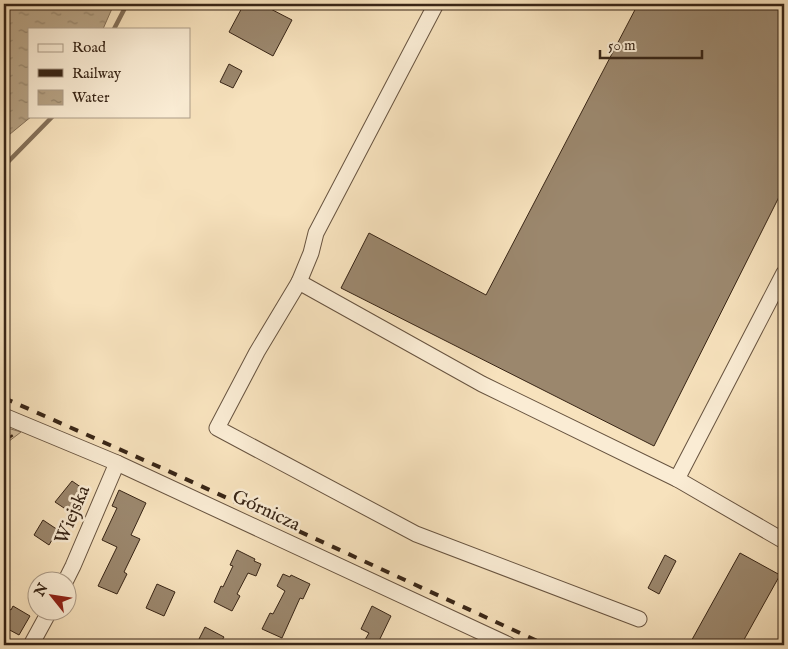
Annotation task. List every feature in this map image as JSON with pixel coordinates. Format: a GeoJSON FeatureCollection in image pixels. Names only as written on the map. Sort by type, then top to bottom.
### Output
{"type":"FeatureCollection","features":[{"type":"Feature","properties":{"kind":"street"},"geometry":{"type":"LineString","coordinates":[[436,4],[316,233],[299,282],[257,352],[217,428],[416,534],[639,619]]}},
{"type":"Feature","properties":{"kind":"street"},"geometry":{"type":"LineString","coordinates":[[678,478],[780,291],[784,273]]}},
{"type":"Feature","properties":{"kind":"street"},"geometry":{"type":"LineString","coordinates":[[299,282],[482,384],[678,478],[784,541]]}},
{"type":"Feature","properties":{"kind":"street","name":"Górnicza"},"geometry":{"type":"LineString","coordinates":[[4,416],[117,464],[509,645]]}},
{"type":"Feature","properties":{"kind":"street","name":"Wiejska"},"geometry":{"type":"LineString","coordinates":[[70,572],[117,464]]}},
{"type":"Feature","properties":{"kind":"street"},"geometry":{"type":"LineString","coordinates":[[30,645],[43,622]]}},
{"type":"Feature","properties":{"kind":"green space"},"geometry":{"type":"Polygon","coordinates":[[[4,427],[21,432],[4,445],[4,427]]]}},
{"type":"Feature","properties":{"kind":"water"},"geometry":{"type":"Polygon","coordinates":[[[4,4],[114,4],[103,28],[28,28],[28,118],[30,118],[4,139],[4,4]]]}},
{"type":"Feature","properties":{"kind":"building"},"geometry":{"type":"Polygon","coordinates":[[[244,4],[261,4],[292,20],[273,56],[229,32],[244,4]]]}},
{"type":"Feature","properties":{"kind":"building"},"geometry":{"type":"Polygon","coordinates":[[[638,4],[784,4],[784,187],[654,446],[341,288],[369,233],[486,295],[638,4]]]}},
{"type":"Feature","properties":{"kind":"building"},"geometry":{"type":"Polygon","coordinates":[[[229,64],[242,71],[233,88],[220,82],[229,64]]]}},
{"type":"Feature","properties":{"kind":"building"},"geometry":{"type":"Polygon","coordinates":[[[72,481],[85,490],[70,512],[55,502],[72,481]]]}},
{"type":"Feature","properties":{"kind":"building"},"geometry":{"type":"Polygon","coordinates":[[[119,490],[146,503],[131,535],[140,539],[124,572],[127,574],[117,594],[98,586],[117,547],[102,540],[117,508],[112,506],[119,490]]]}},
{"type":"Feature","properties":{"kind":"building"},"geometry":{"type":"Polygon","coordinates":[[[43,520],[58,530],[49,545],[34,535],[43,520]]]}},
{"type":"Feature","properties":{"kind":"building"},"geometry":{"type":"Polygon","coordinates":[[[237,550],[261,564],[256,576],[248,573],[237,594],[240,596],[232,611],[214,602],[233,566],[230,565],[237,550]]]}},
{"type":"Feature","properties":{"kind":"building"},"geometry":{"type":"Polygon","coordinates":[[[740,553],[780,575],[741,645],[689,645],[740,553]]]}},
{"type":"Feature","properties":{"kind":"building"},"geometry":{"type":"Polygon","coordinates":[[[665,555],[676,561],[659,594],[648,588],[665,555]]]}},
{"type":"Feature","properties":{"kind":"building"},"geometry":{"type":"Polygon","coordinates":[[[283,574],[290,577],[291,575],[310,584],[303,599],[300,598],[282,638],[262,629],[270,613],[273,614],[285,591],[277,586],[283,574]]]}},
{"type":"Feature","properties":{"kind":"building"},"geometry":{"type":"Polygon","coordinates":[[[157,584],[175,592],[164,616],[146,608],[157,584]]]}},
{"type":"Feature","properties":{"kind":"building"},"geometry":{"type":"Polygon","coordinates":[[[4,606],[11,610],[13,606],[28,615],[28,619],[19,635],[4,627],[4,606]]]}},
{"type":"Feature","properties":{"kind":"building"},"geometry":{"type":"Polygon","coordinates":[[[372,606],[391,616],[377,645],[362,645],[369,633],[361,629],[372,606]]]}},
{"type":"Feature","properties":{"kind":"building"},"geometry":{"type":"Polygon","coordinates":[[[205,627],[224,637],[219,645],[196,645],[205,627]]]}},
{"type":"Feature","properties":{"kind":"waterway"},"geometry":{"type":"LineString","coordinates":[[115,28],[127,4]]}},
{"type":"Feature","properties":{"kind":"waterway"},"geometry":{"type":"LineString","coordinates":[[4,166],[51,118]]}},
{"type":"Feature","properties":{"kind":"railway"},"geometry":{"type":"LineString","coordinates":[[4,398],[164,469],[546,645]]}}]}
